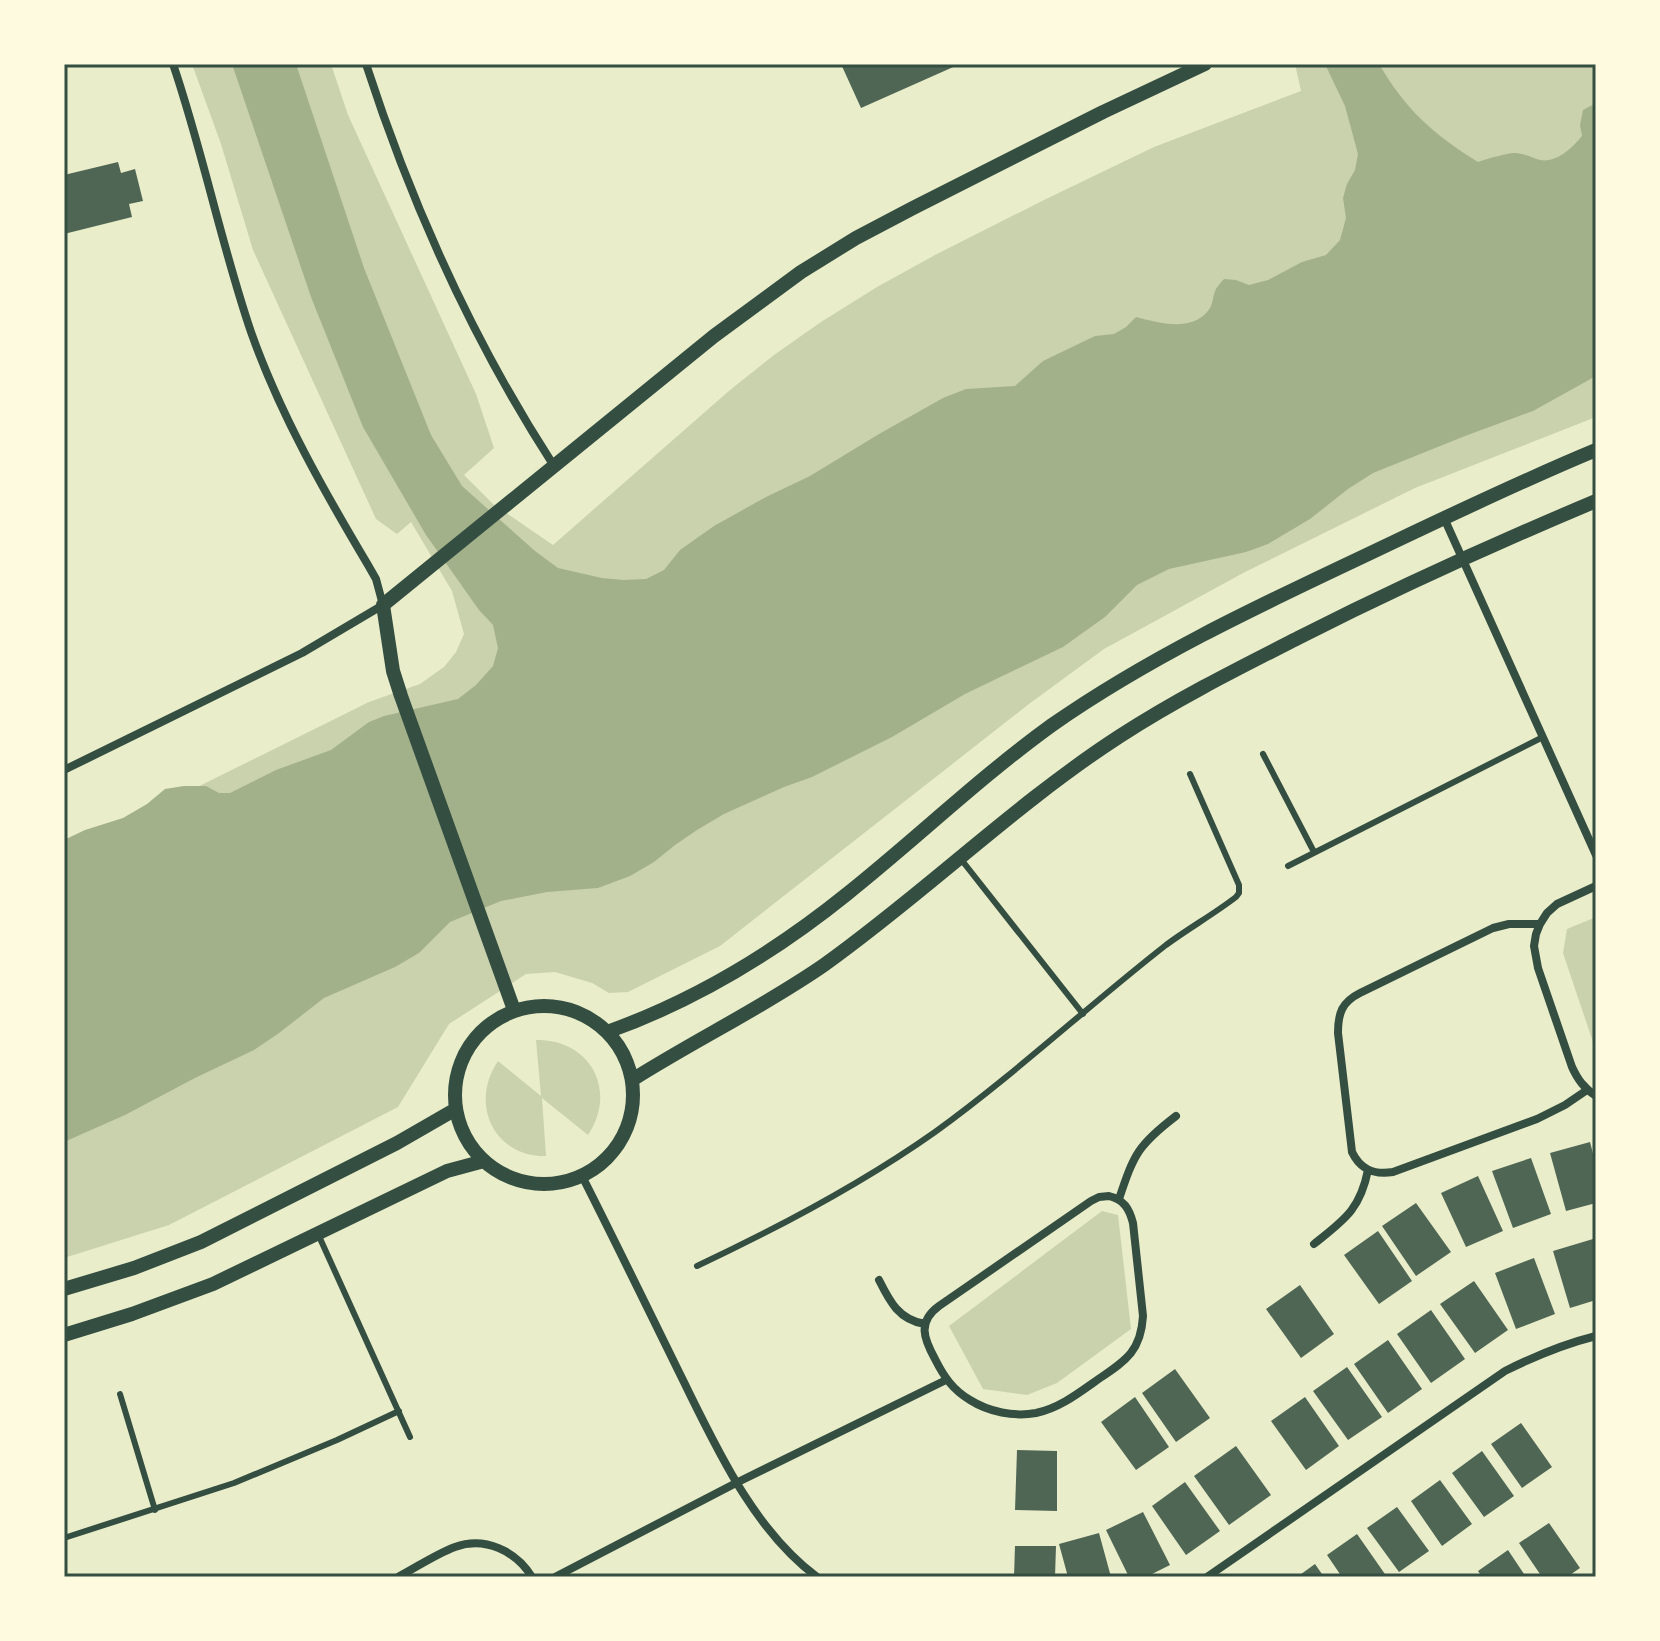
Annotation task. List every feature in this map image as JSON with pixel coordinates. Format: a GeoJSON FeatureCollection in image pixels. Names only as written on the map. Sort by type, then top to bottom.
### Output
{"type":"FeatureCollection","features":[{"type":"Feature","properties":{"kind":"street"},"geometry":{"type":"LineString","coordinates":[[173,64],[252,334],[291,425],[376,579],[393,671],[401,696],[514,1010]]}},
{"type":"Feature","properties":{"kind":"street"},"geometry":{"type":"LineString","coordinates":[[366,64],[412,191],[457,294],[506,390],[554,466]]}},
{"type":"Feature","properties":{"kind":"street"},"geometry":{"type":"LineString","coordinates":[[64,770],[302,653],[383,605],[714,336],[801,272],[966,181],[1205,64]]}},
{"type":"Feature","properties":{"kind":"street"},"geometry":{"type":"LineString","coordinates":[[607,1032],[653,1015],[768,952],[847,895],[1014,754],[1094,697],[1272,600],[1596,450]]}},
{"type":"Feature","properties":{"kind":"street"},"geometry":{"type":"LineString","coordinates":[[632,1080],[762,1005],[825,964],[1059,779],[1157,713],[1327,623],[1596,501]]}},
{"type":"Feature","properties":{"kind":"street"},"geometry":{"type":"LineString","coordinates":[[1444,518],[1596,855]]}},
{"type":"Feature","properties":{"kind":"street"},"geometry":{"type":"LineString","coordinates":[[1596,886],[1557,904],[1547,913],[1540,924],[1534,946],[1538,968],[1572,1067],[1578,1080],[1596,1096]]}},
{"type":"Feature","properties":{"kind":"street"},"geometry":{"type":"LineString","coordinates":[[1540,924],[1509,924],[1493,928],[1345,1003],[1338,1021],[1338,1033],[1352,1152],[1361,1166],[1384,1173],[1551,1113],[1587,1090]]}},
{"type":"Feature","properties":{"kind":"street"},"geometry":{"type":"LineString","coordinates":[[542,1005],[570,1010],[597,1022],[607,1032],[627,1062],[632,1080],[632,1109],[623,1136],[606,1159],[582,1176],[549,1184],[514,1179],[484,1161],[466,1138],[456,1109],[456,1078],[460,1063],[476,1037],[487,1026],[514,1010],[542,1005]]}},
{"type":"Feature","properties":{"kind":"street"},"geometry":{"type":"LineString","coordinates":[[64,1289],[134,1268],[201,1242],[397,1143],[456,1109]]}},
{"type":"Feature","properties":{"kind":"street"},"geometry":{"type":"LineString","coordinates":[[1119,1199],[1130,1165],[1140,1147],[1176,1116]]}},
{"type":"Feature","properties":{"kind":"street"},"geometry":{"type":"LineString","coordinates":[[64,1335],[200,1289],[447,1171],[484,1161]]}},
{"type":"Feature","properties":{"kind":"street"},"geometry":{"type":"LineString","coordinates":[[1314,1244],[1356,1206],[1368,1170]]}},
{"type":"Feature","properties":{"kind":"street"},"geometry":{"type":"LineString","coordinates":[[582,1176],[710,1433],[756,1513],[777,1541],[817,1577]]}},
{"type":"Feature","properties":{"kind":"street"},"geometry":{"type":"LineString","coordinates":[[1109,1196],[1119,1199],[1130,1212],[1143,1316],[1138,1343],[1119,1366],[1066,1401],[1036,1413],[1019,1414],[987,1409],[965,1397],[946,1380],[928,1345],[925,1324],[933,1310],[1091,1201],[1109,1196]]}},
{"type":"Feature","properties":{"kind":"street"},"geometry":{"type":"LineString","coordinates":[[879,1280],[899,1313],[910,1321],[925,1324]]}},
{"type":"Feature","properties":{"kind":"street"},"geometry":{"type":"LineString","coordinates":[[1207,1577],[1505,1371],[1547,1351],[1596,1336]]}},
{"type":"Feature","properties":{"kind":"street"},"geometry":{"type":"LineString","coordinates":[[555,1577],[738,1482],[946,1380]]}},
{"type":"Feature","properties":{"kind":"street"},"geometry":{"type":"LineString","coordinates":[[398,1577],[455,1547],[485,1544],[512,1554],[532,1577]]}},
{"type":"Feature","properties":{"kind":"street"},"geometry":{"type":"LineString","coordinates":[[803,1566],[806,1577]]}},
{"type":"Feature","properties":{"kind":"lane"},"geometry":{"type":"LineString","coordinates":[[1288,866],[1543,737]]}},
{"type":"Feature","properties":{"kind":"lane"},"geometry":{"type":"LineString","coordinates":[[1263,754],[1314,852]]}},
{"type":"Feature","properties":{"kind":"lane"},"geometry":{"type":"LineString","coordinates":[[697,1266],[765,1234],[894,1160],[972,1104],[1168,944],[1232,901],[1239,893],[1239,885],[1190,774]]}},
{"type":"Feature","properties":{"kind":"lane"},"geometry":{"type":"LineString","coordinates":[[960,858],[1083,1014]]}},
{"type":"Feature","properties":{"kind":"lane"},"geometry":{"type":"LineString","coordinates":[[318,1234],[410,1437]]}},
{"type":"Feature","properties":{"kind":"lane"},"geometry":{"type":"LineString","coordinates":[[120,1394],[155,1510]]}},
{"type":"Feature","properties":{"kind":"lane"},"geometry":{"type":"LineString","coordinates":[[64,1538],[274,1468],[399,1411]]}},
{"type":"Feature","properties":{"kind":"shaded area"},"geometry":{"type":"Polygon","coordinates":[[[192,64],[331,64],[348,115],[476,394],[494,448],[464,475],[493,504],[553,545],[730,390],[821,322],[935,255],[1154,147],[1301,91],[1295,64],[1596,64],[1596,417],[1415,488],[1245,572],[1104,649],[720,946],[628,992],[609,993],[592,983],[555,972],[526,974],[449,1024],[398,1107],[169,1225],[64,1258],[64,853],[369,702],[420,684],[444,667],[456,652],[464,634],[452,591],[411,522],[397,534],[376,519],[253,250],[221,144],[192,64]]]}},
{"type":"Feature","properties":{"kind":"shaded area"},"geometry":{"type":"Polygon","coordinates":[[[232,64],[296,64],[364,268],[431,435],[462,486],[558,568],[602,578],[646,579],[664,570],[680,550],[714,526],[810,476],[943,398],[966,389],[1015,386],[1043,361],[1095,336],[1114,334],[1136,317],[1176,324],[1195,321],[1210,308],[1216,288],[1224,279],[1249,285],[1326,255],[1340,240],[1346,218],[1343,198],[1358,154],[1345,106],[1325,64],[1379,64],[1422,120],[1478,162],[1515,153],[1540,160],[1558,157],[1582,136],[1580,125],[1583,110],[1596,103],[1596,376],[1533,411],[1373,473],[1310,519],[1268,544],[1169,569],[1137,585],[1105,617],[1063,647],[965,694],[892,737],[812,777],[724,814],[630,876],[598,888],[547,892],[501,901],[450,922],[419,953],[324,998],[254,1050],[64,1142],[64,840],[123,818],[165,789],[206,786],[219,793],[230,793],[276,770],[331,750],[369,722],[458,699],[493,666],[498,648],[493,625],[426,535],[363,427],[311,297],[232,64]]]}},
{"type":"Feature","properties":{"kind":"shaded area"},"geometry":{"type":"Polygon","coordinates":[[[1596,917],[1596,1051],[1563,953],[1567,929],[1596,917]]]}},
{"type":"Feature","properties":{"kind":"shaded area"},"geometry":{"type":"Polygon","coordinates":[[[536,1040],[571,1048],[594,1070],[599,1085],[597,1118],[588,1135],[542,1098],[546,1156],[512,1148],[500,1138],[487,1110],[486,1094],[498,1061],[541,1096],[536,1040]]]}},
{"type":"Feature","properties":{"kind":"shaded area"},"geometry":{"type":"Polygon","coordinates":[[[1102,1211],[1118,1215],[1131,1329],[1057,1383],[1027,1395],[983,1389],[949,1326],[1102,1211]]]}},
{"type":"Feature","properties":{"kind":"building"},"geometry":{"type":"Polygon","coordinates":[[[841,64],[960,64],[861,108],[841,64]]]}},
{"type":"Feature","properties":{"kind":"building"},"geometry":{"type":"Polygon","coordinates":[[[118,162],[121,173],[135,169],[143,201],[129,204],[132,217],[64,234],[64,175],[118,162]]]}},
{"type":"Feature","properties":{"kind":"building"},"geometry":{"type":"Polygon","coordinates":[[[1590,1142],[1596,1165],[1596,1203],[1566,1211],[1550,1153],[1590,1142]]]}},
{"type":"Feature","properties":{"kind":"building"},"geometry":{"type":"Polygon","coordinates":[[[1531,1158],[1551,1214],[1513,1228],[1492,1171],[1531,1158]]]}},
{"type":"Feature","properties":{"kind":"building"},"geometry":{"type":"Polygon","coordinates":[[[1478,1176],[1503,1231],[1466,1247],[1441,1193],[1478,1176]]]}},
{"type":"Feature","properties":{"kind":"building"},"geometry":{"type":"Polygon","coordinates":[[[1416,1203],[1451,1252],[1416,1276],[1382,1226],[1416,1203]]]}},
{"type":"Feature","properties":{"kind":"building"},"geometry":{"type":"Polygon","coordinates":[[[1378,1231],[1412,1281],[1379,1304],[1344,1255],[1378,1231]]]}},
{"type":"Feature","properties":{"kind":"building"},"geometry":{"type":"Polygon","coordinates":[[[1593,1239],[1596,1250],[1596,1300],[1570,1308],[1553,1251],[1593,1239]]]}},
{"type":"Feature","properties":{"kind":"building"},"geometry":{"type":"Polygon","coordinates":[[[1534,1258],[1555,1314],[1516,1329],[1495,1273],[1534,1258]]]}},
{"type":"Feature","properties":{"kind":"building"},"geometry":{"type":"Polygon","coordinates":[[[1474,1281],[1508,1330],[1475,1353],[1440,1304],[1474,1281]]]}},
{"type":"Feature","properties":{"kind":"building"},"geometry":{"type":"Polygon","coordinates":[[[1300,1285],[1334,1334],[1301,1358],[1266,1309],[1300,1285]]]}},
{"type":"Feature","properties":{"kind":"building"},"geometry":{"type":"Polygon","coordinates":[[[1431,1310],[1465,1359],[1431,1383],[1397,1334],[1431,1310]]]}},
{"type":"Feature","properties":{"kind":"building"},"geometry":{"type":"Polygon","coordinates":[[[1388,1340],[1422,1389],[1388,1413],[1354,1364],[1388,1340]]]}},
{"type":"Feature","properties":{"kind":"building"},"geometry":{"type":"Polygon","coordinates":[[[1347,1367],[1382,1417],[1348,1440],[1313,1391],[1347,1367]]]}},
{"type":"Feature","properties":{"kind":"building"},"geometry":{"type":"Polygon","coordinates":[[[1175,1369],[1210,1418],[1176,1442],[1142,1393],[1175,1369]]]}},
{"type":"Feature","properties":{"kind":"building"},"geometry":{"type":"Polygon","coordinates":[[[1135,1397],[1169,1447],[1136,1470],[1101,1422],[1135,1397]]]}},
{"type":"Feature","properties":{"kind":"building"},"geometry":{"type":"Polygon","coordinates":[[[1305,1397],[1339,1446],[1306,1470],[1271,1421],[1305,1397]]]}},
{"type":"Feature","properties":{"kind":"building"},"geometry":{"type":"Polygon","coordinates":[[[1521,1423],[1552,1467],[1522,1488],[1491,1444],[1521,1423]]]}},
{"type":"Feature","properties":{"kind":"building"},"geometry":{"type":"Polygon","coordinates":[[[1236,1446],[1271,1495],[1229,1525],[1194,1476],[1236,1446]]]}},
{"type":"Feature","properties":{"kind":"building"},"geometry":{"type":"Polygon","coordinates":[[[1017,1450],[1057,1451],[1057,1511],[1015,1510],[1017,1450]]]}},
{"type":"Feature","properties":{"kind":"building"},"geometry":{"type":"Polygon","coordinates":[[[1482,1451],[1514,1496],[1484,1517],[1452,1473],[1482,1451]]]}},
{"type":"Feature","properties":{"kind":"building"},"geometry":{"type":"Polygon","coordinates":[[[1440,1480],[1472,1524],[1442,1546],[1411,1501],[1440,1480]]]}},
{"type":"Feature","properties":{"kind":"building"},"geometry":{"type":"Polygon","coordinates":[[[1185,1482],[1220,1531],[1186,1555],[1152,1506],[1185,1482]]]}},
{"type":"Feature","properties":{"kind":"building"},"geometry":{"type":"Polygon","coordinates":[[[1397,1507],[1429,1551],[1399,1572],[1367,1528],[1397,1507]]]}},
{"type":"Feature","properties":{"kind":"building"},"geometry":{"type":"Polygon","coordinates":[[[1143,1512],[1170,1565],[1146,1577],[1129,1577],[1106,1530],[1143,1512]]]}},
{"type":"Feature","properties":{"kind":"building"},"geometry":{"type":"Polygon","coordinates":[[[1549,1523],[1580,1568],[1567,1577],[1542,1577],[1519,1543],[1549,1523]]]}},
{"type":"Feature","properties":{"kind":"building"},"geometry":{"type":"Polygon","coordinates":[[[1099,1533],[1111,1577],[1068,1577],[1059,1544],[1099,1533]]]}},
{"type":"Feature","properties":{"kind":"building"},"geometry":{"type":"Polygon","coordinates":[[[1357,1534],[1387,1577],[1342,1577],[1327,1555],[1357,1534]]]}},
{"type":"Feature","properties":{"kind":"building"},"geometry":{"type":"Polygon","coordinates":[[[1015,1546],[1056,1546],[1055,1577],[1014,1577],[1015,1546]]]}},
{"type":"Feature","properties":{"kind":"building"},"geometry":{"type":"Polygon","coordinates":[[[1508,1550],[1526,1577],[1482,1577],[1478,1571],[1508,1550]]]}},
{"type":"Feature","properties":{"kind":"building"},"geometry":{"type":"Polygon","coordinates":[[[1315,1564],[1324,1577],[1297,1577],[1315,1564]]]}}]}
